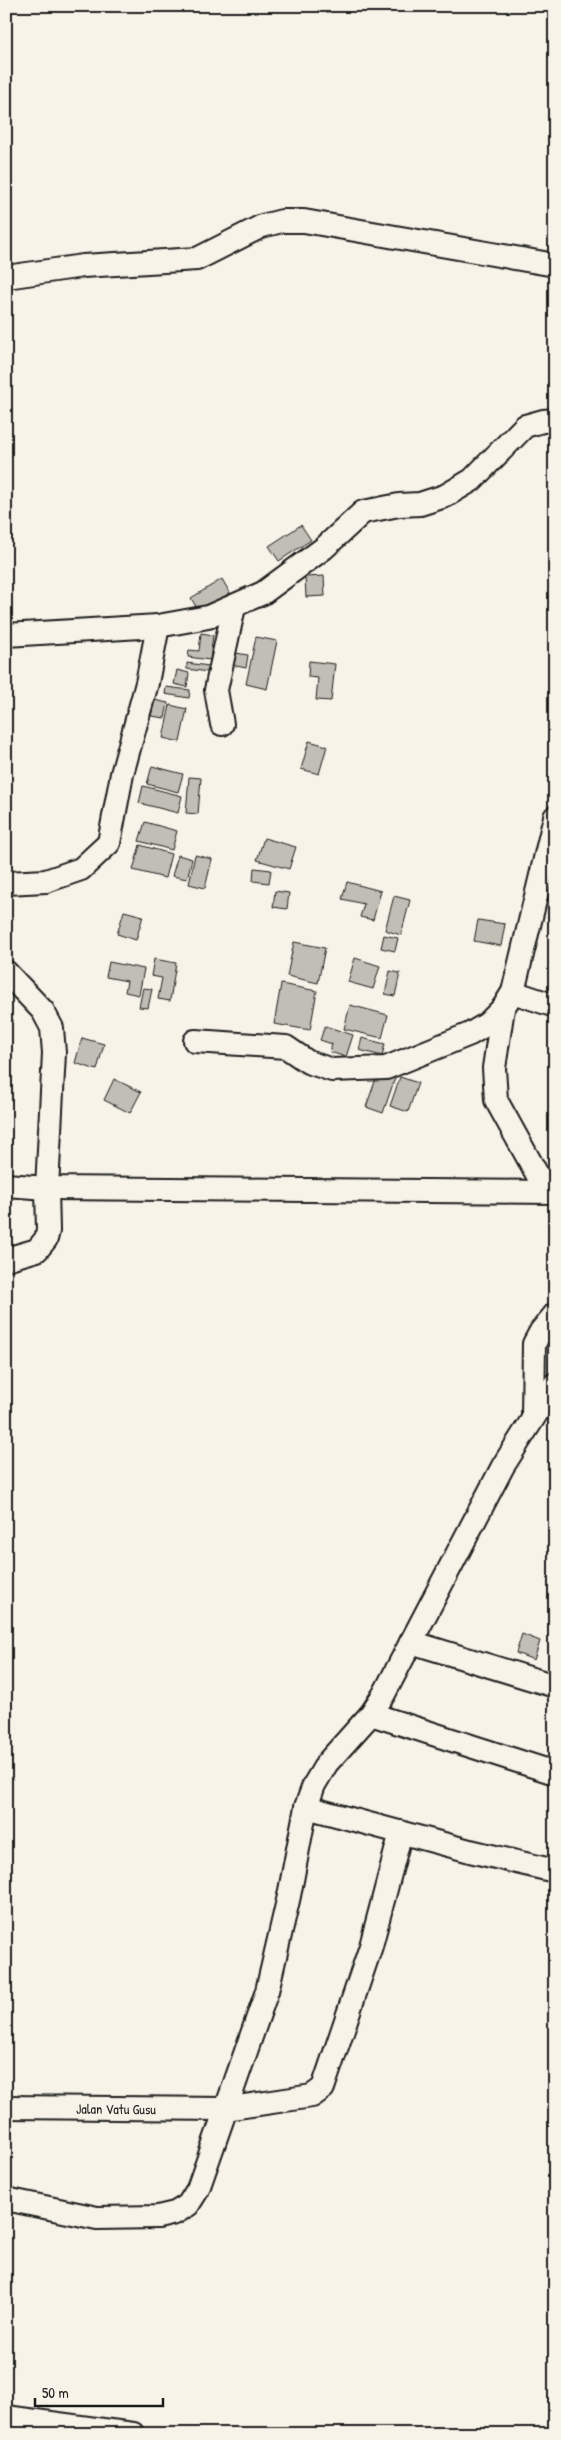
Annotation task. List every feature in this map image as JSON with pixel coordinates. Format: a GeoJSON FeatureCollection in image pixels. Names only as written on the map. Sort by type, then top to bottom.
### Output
{"type":"FeatureCollection","features":[{"type":"Feature","properties":{"kind":"street"},"geometry":{"type":"LineString","coordinates":[[6,277],[83,266],[197,259],[262,226],[282,221],[304,221],[555,265]]}},
{"type":"Feature","properties":{"kind":"street"},"geometry":{"type":"LineString","coordinates":[[6,635],[158,626],[208,617],[234,607],[263,593],[297,570],[363,512],[399,505],[420,504],[445,496],[472,480],[525,426],[555,420]]}},
{"type":"Feature","properties":{"kind":"street"},"geometry":{"type":"LineString","coordinates":[[222,724],[216,690],[234,607]]}},
{"type":"Feature","properties":{"kind":"street"},"geometry":{"type":"LineString","coordinates":[[6,883],[46,881],[81,869],[109,843],[122,774],[146,683],[158,626]]}},
{"type":"Feature","properties":{"kind":"street"},"geometry":{"type":"LineString","coordinates":[[554,1192],[538,1176],[496,1100],[494,1068],[508,1000],[555,817]]}},
{"type":"Feature","properties":{"kind":"street"},"geometry":{"type":"LineString","coordinates":[[6,972],[36,1002],[52,1028],[54,1053],[47,1188],[48,1232],[46,1239],[37,1250],[6,1259]]}},
{"type":"Feature","properties":{"kind":"street"},"geometry":{"type":"LineString","coordinates":[[508,1000],[555,1006]]}},
{"type":"Feature","properties":{"kind":"street"},"geometry":{"type":"LineString","coordinates":[[195,1041],[286,1047],[308,1062],[332,1070],[386,1068],[470,1034],[487,1024],[508,1000]]}},
{"type":"Feature","properties":{"kind":"street"},"geometry":{"type":"LineString","coordinates":[[6,1185],[47,1188],[554,1192]]}},
{"type":"Feature","properties":{"kind":"street"},"geometry":{"type":"LineString","coordinates":[[533,1417],[534,1344],[541,1331],[555,1314]]}},
{"type":"Feature","properties":{"kind":"street"},"geometry":{"type":"LineString","coordinates":[[6,2199],[96,2218],[158,2217],[175,2213],[188,2205],[198,2189],[267,1991],[289,1896],[306,1808],[314,1784],[326,1763],[371,1714],[384,1694],[503,1466],[555,1384]]}},
{"type":"Feature","properties":{"kind":"street"},"geometry":{"type":"LineString","coordinates":[[411,1642],[555,1686]]}},
{"type":"Feature","properties":{"kind":"street"},"geometry":{"type":"LineString","coordinates":[[371,1714],[555,1773]]}},
{"type":"Feature","properties":{"kind":"street"},"geometry":{"type":"LineString","coordinates":[[306,1808],[470,1851],[555,1870]]}},
{"type":"Feature","properties":{"kind":"street","name":"Jalan Vatu Gusu"},"geometry":{"type":"LineString","coordinates":[[6,2107],[225,2109],[312,2096],[323,2088],[371,1946],[401,1832]]}},
{"type":"Feature","properties":{"kind":"street"},"geometry":{"type":"LineString","coordinates":[[6,2417],[133,2434]]}},
{"type":"Feature","properties":{"kind":"building"},"geometry":{"type":"Polygon","coordinates":[[[301,525],[311,540],[279,561],[269,546],[301,525]]]}},
{"type":"Feature","properties":{"kind":"building"},"geometry":{"type":"Polygon","coordinates":[[[324,576],[325,596],[306,597],[305,577],[324,576]]]}},
{"type":"Feature","properties":{"kind":"building"},"geometry":{"type":"Polygon","coordinates":[[[222,579],[230,593],[199,612],[191,598],[222,579]]]}},
{"type":"Feature","properties":{"kind":"building"},"geometry":{"type":"Polygon","coordinates":[[[201,633],[213,635],[210,660],[188,657],[189,650],[199,651],[201,633]]]}},
{"type":"Feature","properties":{"kind":"building"},"geometry":{"type":"Polygon","coordinates":[[[256,637],[277,641],[267,689],[246,684],[256,637]]]}},
{"type":"Feature","properties":{"kind":"building"},"geometry":{"type":"Polygon","coordinates":[[[229,652],[248,655],[246,668],[227,664],[229,652]]]}},
{"type":"Feature","properties":{"kind":"building"},"geometry":{"type":"Polygon","coordinates":[[[309,661],[335,664],[331,701],[316,700],[318,678],[308,677],[309,661]]]}},
{"type":"Feature","properties":{"kind":"building"},"geometry":{"type":"Polygon","coordinates":[[[187,663],[209,666],[208,672],[187,669],[187,663]]]}},
{"type":"Feature","properties":{"kind":"building"},"geometry":{"type":"Polygon","coordinates":[[[177,670],[189,673],[187,687],[174,684],[177,670]]]}},
{"type":"Feature","properties":{"kind":"building"},"geometry":{"type":"Polygon","coordinates":[[[166,687],[190,690],[189,698],[165,694],[166,687]]]}},
{"type":"Feature","properties":{"kind":"building"},"geometry":{"type":"Polygon","coordinates":[[[154,700],[168,703],[165,718],[151,716],[154,700]]]}},
{"type":"Feature","properties":{"kind":"building"},"geometry":{"type":"Polygon","coordinates":[[[170,705],[187,709],[180,742],[163,738],[170,705]]]}},
{"type":"Feature","properties":{"kind":"building"},"geometry":{"type":"Polygon","coordinates":[[[309,741],[327,746],[319,774],[301,769],[309,741]]]}},
{"type":"Feature","properties":{"kind":"building"},"geometry":{"type":"Polygon","coordinates":[[[152,766],[183,774],[178,792],[147,784],[152,766]]]}},
{"type":"Feature","properties":{"kind":"building"},"geometry":{"type":"Polygon","coordinates":[[[189,777],[201,778],[198,814],[186,813],[189,777]]]}},
{"type":"Feature","properties":{"kind":"building"},"geometry":{"type":"Polygon","coordinates":[[[143,786],[182,796],[178,813],[139,803],[143,786]]]}},
{"type":"Feature","properties":{"kind":"building"},"geometry":{"type":"Polygon","coordinates":[[[145,822],[177,831],[172,850],[139,841],[145,822]]]}},
{"type":"Feature","properties":{"kind":"building"},"geometry":{"type":"Polygon","coordinates":[[[264,838],[296,847],[289,869],[257,860],[264,838]]]}},
{"type":"Feature","properties":{"kind":"building"},"geometry":{"type":"Polygon","coordinates":[[[140,845],[171,854],[165,878],[133,870],[140,845]]]}},
{"type":"Feature","properties":{"kind":"building"},"geometry":{"type":"Polygon","coordinates":[[[178,855],[192,859],[187,879],[172,876],[178,855]]]}},
{"type":"Feature","properties":{"kind":"building"},"geometry":{"type":"Polygon","coordinates":[[[195,855],[212,859],[205,888],[189,884],[195,855]]]}},
{"type":"Feature","properties":{"kind":"building"},"geometry":{"type":"Polygon","coordinates":[[[254,868],[271,870],[269,883],[253,881],[254,868]]]}},
{"type":"Feature","properties":{"kind":"building"},"geometry":{"type":"Polygon","coordinates":[[[347,882],[381,891],[373,920],[360,917],[364,904],[342,899],[347,882]]]}},
{"type":"Feature","properties":{"kind":"building"},"geometry":{"type":"Polygon","coordinates":[[[275,891],[289,893],[287,909],[273,907],[275,891]]]}},
{"type":"Feature","properties":{"kind":"building"},"geometry":{"type":"Polygon","coordinates":[[[394,896],[410,900],[401,935],[385,930],[394,896]]]}},
{"type":"Feature","properties":{"kind":"building"},"geometry":{"type":"Polygon","coordinates":[[[124,911],[143,916],[136,940],[117,934],[124,911]]]}},
{"type":"Feature","properties":{"kind":"building"},"geometry":{"type":"Polygon","coordinates":[[[478,920],[505,924],[501,946],[474,941],[478,920]]]}},
{"type":"Feature","properties":{"kind":"building"},"geometry":{"type":"Polygon","coordinates":[[[384,935],[398,938],[395,951],[381,948],[384,935]]]}},
{"type":"Feature","properties":{"kind":"building"},"geometry":{"type":"Polygon","coordinates":[[[294,942],[325,948],[318,983],[287,976],[294,942]]]}},
{"type":"Feature","properties":{"kind":"building"},"geometry":{"type":"Polygon","coordinates":[[[355,958],[380,966],[373,989],[348,982],[355,958]]]}},
{"type":"Feature","properties":{"kind":"building"},"geometry":{"type":"Polygon","coordinates":[[[154,959],[176,963],[170,1001],[158,999],[162,978],[151,976],[154,959]]]}},
{"type":"Feature","properties":{"kind":"building"},"geometry":{"type":"Polygon","coordinates":[[[109,962],[144,969],[139,995],[125,992],[127,981],[106,977],[109,962]]]}},
{"type":"Feature","properties":{"kind":"building"},"geometry":{"type":"Polygon","coordinates":[[[390,971],[400,973],[395,996],[385,994],[390,971]]]}},
{"type":"Feature","properties":{"kind":"building"},"geometry":{"type":"Polygon","coordinates":[[[281,984],[317,991],[310,1030],[274,1024],[281,984]]]}},
{"type":"Feature","properties":{"kind":"building"},"geometry":{"type":"Polygon","coordinates":[[[143,988],[152,989],[148,1008],[139,1007],[143,988]]]}},
{"type":"Feature","properties":{"kind":"building"},"geometry":{"type":"Polygon","coordinates":[[[350,1005],[388,1015],[382,1038],[344,1029],[350,1005]]]}},
{"type":"Feature","properties":{"kind":"building"},"geometry":{"type":"Polygon","coordinates":[[[325,1026],[353,1035],[346,1057],[330,1052],[332,1044],[320,1040],[325,1026]]]}},
{"type":"Feature","properties":{"kind":"building"},"geometry":{"type":"Polygon","coordinates":[[[82,1038],[104,1044],[97,1070],[75,1063],[82,1038]]]}},
{"type":"Feature","properties":{"kind":"building"},"geometry":{"type":"Polygon","coordinates":[[[362,1038],[385,1044],[382,1056],[359,1050],[362,1038]]]}},
{"type":"Feature","properties":{"kind":"building"},"geometry":{"type":"Polygon","coordinates":[[[378,1073],[395,1078],[383,1113],[366,1107],[378,1073]]]}},
{"type":"Feature","properties":{"kind":"building"},"geometry":{"type":"Polygon","coordinates":[[[400,1077],[418,1083],[408,1112],[390,1106],[400,1077]]]}},
{"type":"Feature","properties":{"kind":"building"},"geometry":{"type":"Polygon","coordinates":[[[114,1079],[141,1092],[130,1113],[104,1100],[114,1079]]]}},
{"type":"Feature","properties":{"kind":"building"},"geometry":{"type":"Polygon","coordinates":[[[522,1634],[540,1641],[534,1660],[516,1653],[522,1634]]]}}]}
